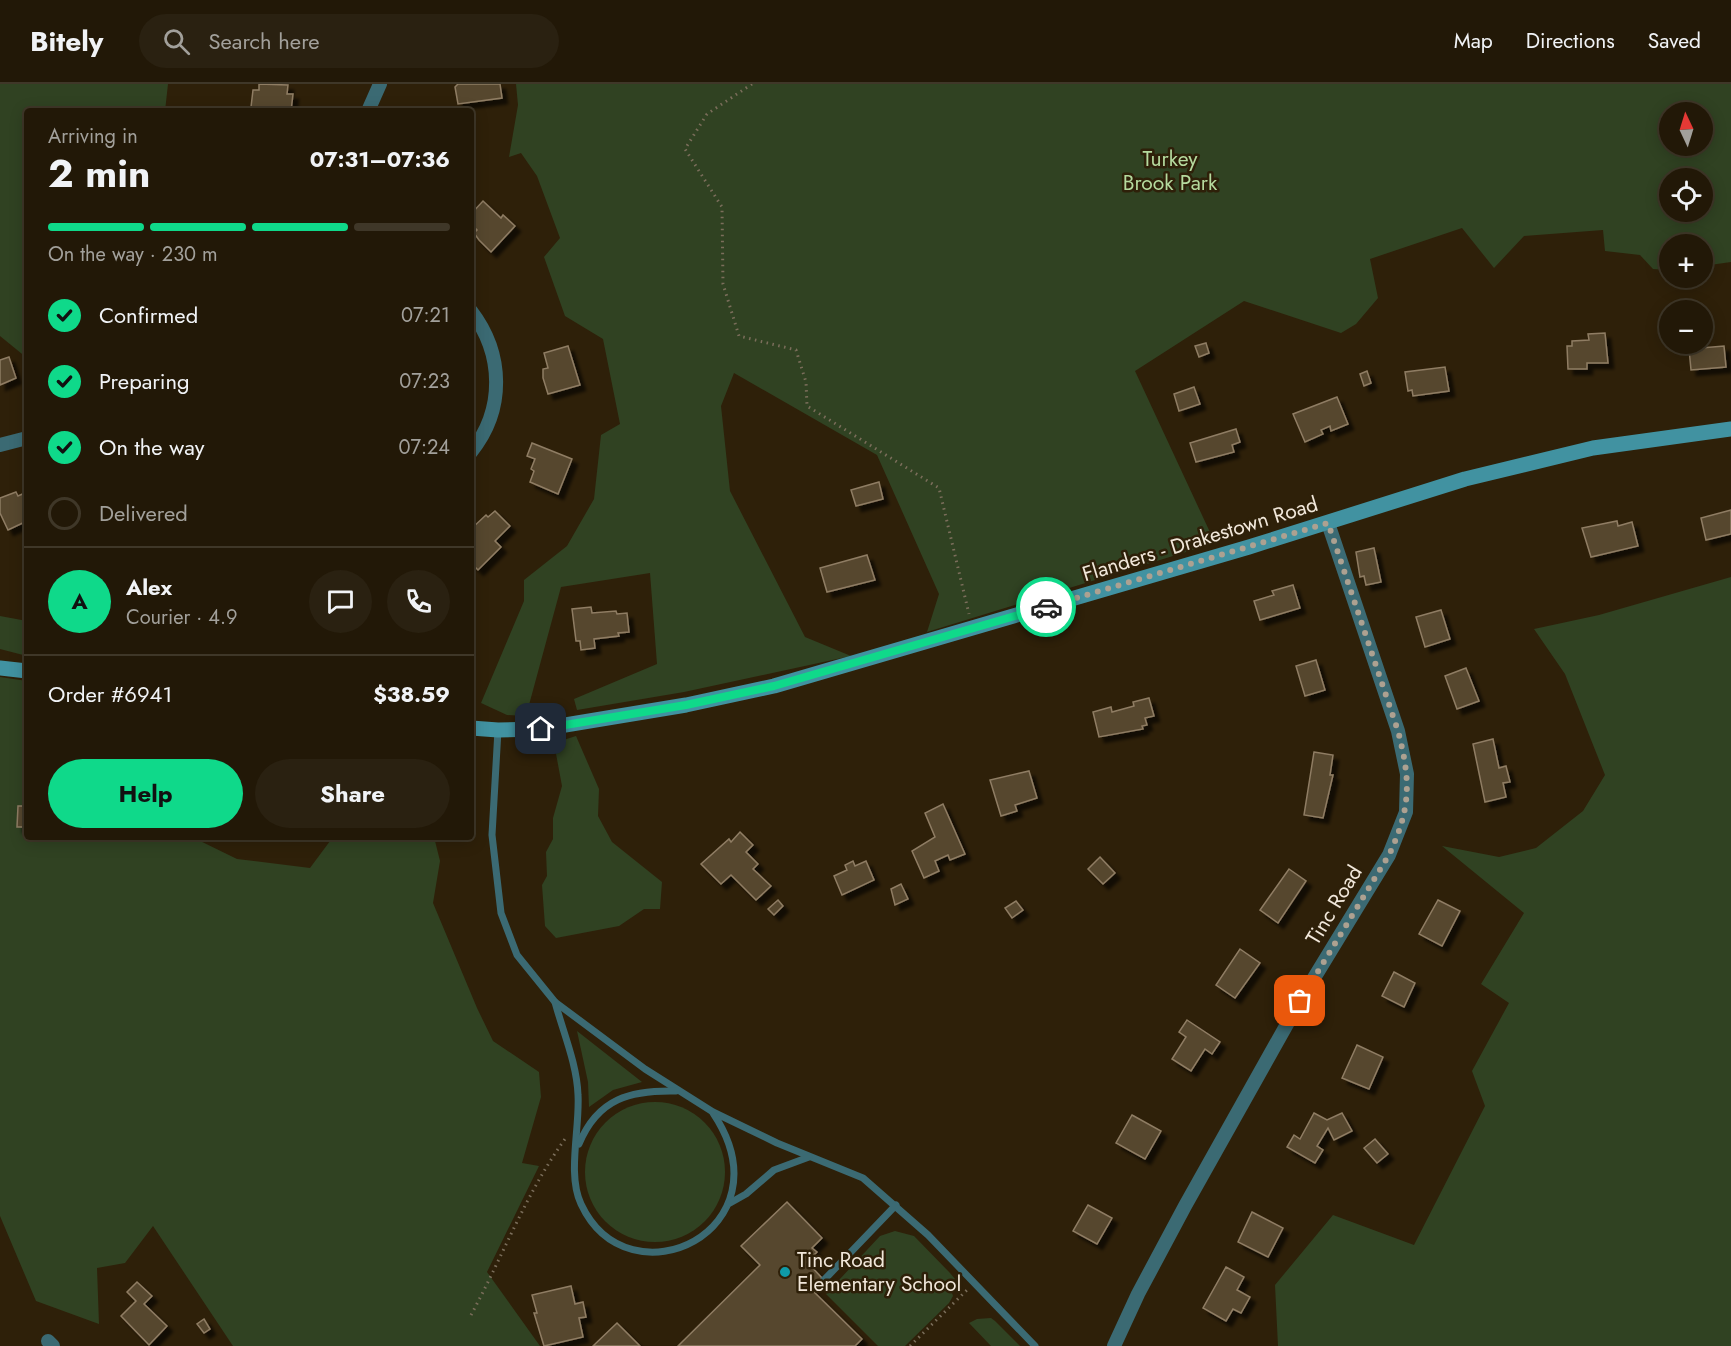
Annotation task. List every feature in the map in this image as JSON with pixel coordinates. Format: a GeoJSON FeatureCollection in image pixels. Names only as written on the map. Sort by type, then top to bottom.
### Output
{"type":"FeatureCollection","features":[{"type":"Feature","properties":{"kind":"street"},"geometry":{"type":"LineString","coordinates":[[369,108],[380,84]]}},
{"type":"Feature","properties":{"kind":"street"},"geometry":{"type":"LineString","coordinates":[[474,316],[492,348],[497,379],[492,417],[474,447]]}},
{"type":"Feature","properties":{"kind":"street","name":"Flanders - Drakestown Road"},"geometry":{"type":"LineString","coordinates":[[474,728],[541,729],[723,698],[774,686],[1328,523],[1432,488],[1593,448],[1731,429]]}},
{"type":"Feature","properties":{"kind":"street"},"geometry":{"type":"LineString","coordinates":[[0,445],[24,439]]}},
{"type":"Feature","properties":{"kind":"street","name":"Tinc Road"},"geometry":{"type":"LineString","coordinates":[[1114,1346],[1138,1294],[1185,1206],[1300,1001],[1389,855],[1406,812],[1407,774],[1398,731],[1328,523]]}},
{"type":"Feature","properties":{"kind":"street"},"geometry":{"type":"LineString","coordinates":[[0,668],[24,671]]}},
{"type":"Feature","properties":{"kind":"lane"},"geometry":{"type":"LineString","coordinates":[[498,730],[492,835],[501,913],[517,955],[555,1002],[678,1091],[713,1112],[809,1157],[863,1178],[896,1205],[975,1282],[1035,1346]]}},
{"type":"Feature","properties":{"kind":"lane"},"geometry":{"type":"LineString","coordinates":[[555,1002],[575,1073],[578,1094],[578,1146],[574,1169],[579,1201],[596,1226],[621,1245],[652,1252],[684,1247],[712,1228],[730,1203],[735,1184],[734,1156],[724,1130],[713,1112]]}},
{"type":"Feature","properties":{"kind":"lane"},"geometry":{"type":"LineString","coordinates":[[578,1146],[596,1116],[621,1098],[649,1090],[678,1091]]}},
{"type":"Feature","properties":{"kind":"lane"},"geometry":{"type":"LineString","coordinates":[[730,1203],[746,1194],[774,1170],[809,1157]]}},
{"type":"Feature","properties":{"kind":"lane"},"geometry":{"type":"LineString","coordinates":[[824,1280],[896,1205]]}},
{"type":"Feature","properties":{"kind":"path"},"geometry":{"type":"LineString","coordinates":[[752,84],[707,114],[685,149],[722,207],[723,284],[739,336],[796,350],[806,382],[807,406],[939,489],[972,628]]}},
{"type":"Feature","properties":{"kind":"path"},"geometry":{"type":"LineString","coordinates":[[471,1315],[501,1261],[537,1182],[565,1139],[578,1128]]}},
{"type":"Feature","properties":{"kind":"path"},"geometry":{"type":"LineString","coordinates":[[910,1346],[975,1282]]}},
{"type":"Feature","properties":{"kind":"green space"},"geometry":{"type":"Polygon","coordinates":[[[0,84],[168,84],[165,108],[24,108],[24,356],[0,336],[0,84]]]}},
{"type":"Feature","properties":{"kind":"green space","name":"Turkey Brook Park"},"geometry":{"type":"Polygon","coordinates":[[[516,84],[1731,84],[1731,262],[1713,265],[1713,234],[1659,234],[1659,269],[1653,269],[1640,255],[1605,251],[1603,230],[1524,236],[1494,268],[1462,228],[1370,259],[1378,298],[1356,324],[1341,333],[1244,301],[1135,371],[1215,543],[927,632],[939,594],[877,455],[734,373],[721,406],[730,491],[805,637],[851,656],[684,692],[577,710],[574,699],[657,664],[650,573],[561,587],[526,716],[507,715],[481,703],[524,601],[524,580],[567,546],[594,499],[601,435],[620,424],[603,339],[565,316],[544,257],[560,238],[537,176],[521,153],[509,157],[518,105],[516,84]]]}},
{"type":"Feature","properties":{"kind":"green space"},"geometry":{"type":"Polygon","coordinates":[[[1731,577],[1731,1346],[1278,1346],[1275,1285],[1333,1215],[1414,1245],[1485,1106],[1472,1071],[1509,1003],[1481,984],[1524,913],[1442,846],[1499,857],[1536,848],[1583,811],[1605,775],[1565,674],[1534,629],[1599,615],[1731,577]]]}},
{"type":"Feature","properties":{"kind":"green space"},"geometry":{"type":"Polygon","coordinates":[[[0,616],[24,620],[24,655],[0,649],[0,616]]]}},
{"type":"Feature","properties":{"kind":"green space"},"geometry":{"type":"Polygon","coordinates":[[[0,677],[24,681],[24,840],[198,840],[237,859],[310,868],[331,840],[435,840],[440,861],[433,903],[477,1008],[493,1041],[539,1072],[541,1097],[522,1163],[539,1166],[487,1272],[540,1346],[233,1346],[153,1226],[125,1263],[97,1268],[99,1324],[36,1301],[0,1216],[0,677]]]}},
{"type":"Feature","properties":{"kind":"green space"},"geometry":{"type":"Polygon","coordinates":[[[576,736],[599,789],[598,816],[612,842],[662,882],[660,909],[644,909],[619,926],[556,938],[545,926],[542,885],[547,876],[546,852],[553,839],[553,818],[562,786],[554,743],[576,736]]]}},
{"type":"Feature","properties":{"kind":"green space"},"geometry":{"type":"Polygon","coordinates":[[[577,1031],[642,1082],[613,1090],[589,1107],[588,1082],[577,1031]]]}},
{"type":"Feature","properties":{"kind":"green space"},"geometry":{"type":"Polygon","coordinates":[[[655,1102],[682,1107],[705,1122],[720,1145],[725,1172],[720,1199],[705,1222],[682,1237],[655,1242],[628,1237],[605,1222],[590,1199],[585,1172],[590,1145],[605,1122],[628,1107],[655,1102]]]}},
{"type":"Feature","properties":{"kind":"green space"},"geometry":{"type":"Polygon","coordinates":[[[895,1231],[914,1236],[950,1273],[955,1279],[949,1283],[953,1296],[949,1303],[905,1346],[878,1346],[826,1294],[880,1236],[895,1231]]]}},
{"type":"Feature","properties":{"kind":"green space"},"geometry":{"type":"Polygon","coordinates":[[[991,1318],[1020,1346],[991,1346],[969,1323],[977,1319],[991,1318]]]}},
{"type":"Feature","properties":{"kind":"building"},"geometry":{"type":"Polygon","coordinates":[[[259,84],[288,85],[287,94],[293,94],[291,108],[251,107],[253,90],[259,90],[259,84]]]}},
{"type":"Feature","properties":{"kind":"building"},"geometry":{"type":"Polygon","coordinates":[[[458,84],[500,84],[502,98],[458,104],[455,87],[458,84]]]}},
{"type":"Feature","properties":{"kind":"building"},"geometry":{"type":"Polygon","coordinates":[[[483,201],[501,218],[503,215],[515,226],[491,252],[474,233],[477,230],[474,227],[474,211],[483,201]]]}},
{"type":"Feature","properties":{"kind":"building"},"geometry":{"type":"Polygon","coordinates":[[[1605,333],[1608,363],[1587,363],[1587,369],[1568,369],[1567,346],[1572,346],[1572,341],[1589,340],[1588,334],[1605,333]]]}},
{"type":"Feature","properties":{"kind":"building"},"geometry":{"type":"Polygon","coordinates":[[[1206,343],[1209,353],[1199,357],[1195,346],[1206,343]]]}},
{"type":"Feature","properties":{"kind":"building"},"geometry":{"type":"Polygon","coordinates":[[[568,346],[580,385],[548,394],[543,378],[543,369],[548,368],[544,353],[568,346]]]}},
{"type":"Feature","properties":{"kind":"building"},"geometry":{"type":"Polygon","coordinates":[[[1724,346],[1726,367],[1691,370],[1689,354],[1713,354],[1713,347],[1724,346]]]}},
{"type":"Feature","properties":{"kind":"building"},"geometry":{"type":"Polygon","coordinates":[[[9,357],[16,378],[0,385],[0,360],[9,357]]]}},
{"type":"Feature","properties":{"kind":"building"},"geometry":{"type":"Polygon","coordinates":[[[1445,367],[1449,391],[1413,396],[1412,390],[1408,391],[1405,372],[1445,367]]]}},
{"type":"Feature","properties":{"kind":"building"},"geometry":{"type":"Polygon","coordinates":[[[1367,371],[1371,383],[1364,386],[1360,374],[1367,371]]]}},
{"type":"Feature","properties":{"kind":"building"},"geometry":{"type":"Polygon","coordinates":[[[1194,387],[1200,404],[1179,411],[1174,394],[1194,387]]]}},
{"type":"Feature","properties":{"kind":"building"},"geometry":{"type":"Polygon","coordinates":[[[1337,397],[1348,424],[1331,431],[1330,426],[1321,430],[1323,434],[1305,442],[1293,414],[1337,397]]]}},
{"type":"Feature","properties":{"kind":"building"},"geometry":{"type":"Polygon","coordinates":[[[1236,429],[1240,442],[1232,445],[1234,452],[1196,462],[1190,443],[1236,429]]]}},
{"type":"Feature","properties":{"kind":"building"},"geometry":{"type":"Polygon","coordinates":[[[532,443],[572,459],[558,494],[530,482],[535,459],[527,456],[532,443]]]}},
{"type":"Feature","properties":{"kind":"building"},"geometry":{"type":"Polygon","coordinates":[[[879,482],[883,499],[856,506],[851,490],[879,482]]]}},
{"type":"Feature","properties":{"kind":"building"},"geometry":{"type":"Polygon","coordinates":[[[16,492],[18,496],[24,493],[24,522],[8,530],[0,513],[0,498],[16,492]]]}},
{"type":"Feature","properties":{"kind":"building"},"geometry":{"type":"Polygon","coordinates":[[[1731,510],[1731,534],[1706,540],[1701,518],[1731,510]]]}},
{"type":"Feature","properties":{"kind":"building"},"geometry":{"type":"Polygon","coordinates":[[[495,511],[510,526],[495,541],[501,547],[478,570],[474,566],[474,526],[486,515],[488,517],[495,511]]]}},
{"type":"Feature","properties":{"kind":"building"},"geometry":{"type":"Polygon","coordinates":[[[1617,521],[1618,526],[1632,522],[1638,546],[1591,557],[1582,528],[1617,521]]]}},
{"type":"Feature","properties":{"kind":"building"},"geometry":{"type":"Polygon","coordinates":[[[1374,548],[1381,582],[1366,585],[1364,576],[1360,577],[1356,552],[1374,548]]]}},
{"type":"Feature","properties":{"kind":"building"},"geometry":{"type":"Polygon","coordinates":[[[867,555],[875,580],[827,592],[820,568],[867,555]]]}},
{"type":"Feature","properties":{"kind":"building"},"geometry":{"type":"Polygon","coordinates":[[[1293,585],[1300,608],[1260,620],[1254,601],[1274,595],[1272,591],[1293,585]]]}},
{"type":"Feature","properties":{"kind":"building"},"geometry":{"type":"Polygon","coordinates":[[[591,607],[592,613],[616,611],[617,614],[627,613],[629,632],[618,633],[619,636],[594,639],[595,648],[581,650],[580,641],[576,641],[572,609],[591,607]]]}},
{"type":"Feature","properties":{"kind":"building"},"geometry":{"type":"Polygon","coordinates":[[[1441,610],[1450,639],[1425,647],[1416,617],[1441,610]]]}},
{"type":"Feature","properties":{"kind":"building"},"geometry":{"type":"Polygon","coordinates":[[[1316,660],[1325,690],[1305,696],[1296,666],[1316,660]]]}},
{"type":"Feature","properties":{"kind":"building"},"geometry":{"type":"Polygon","coordinates":[[[1466,668],[1479,701],[1457,709],[1445,676],[1466,668]]]}},
{"type":"Feature","properties":{"kind":"building"},"geometry":{"type":"Polygon","coordinates":[[[1149,698],[1154,716],[1145,718],[1147,725],[1142,726],[1143,729],[1099,737],[1093,712],[1111,707],[1112,712],[1134,706],[1133,702],[1149,698]]]}},
{"type":"Feature","properties":{"kind":"building"},"geometry":{"type":"Polygon","coordinates":[[[1493,739],[1499,768],[1506,766],[1510,782],[1503,783],[1506,797],[1485,802],[1473,744],[1493,739]]]}},
{"type":"Feature","properties":{"kind":"building"},"geometry":{"type":"Polygon","coordinates":[[[1314,752],[1333,755],[1330,775],[1333,775],[1323,818],[1304,815],[1314,752]]]}},
{"type":"Feature","properties":{"kind":"building"},"geometry":{"type":"Polygon","coordinates":[[[1029,771],[1037,798],[1015,805],[1017,811],[1001,816],[990,780],[1029,771]]]}},
{"type":"Feature","properties":{"kind":"building"},"geometry":{"type":"Polygon","coordinates":[[[943,804],[965,854],[950,860],[948,855],[935,861],[939,871],[924,878],[912,851],[935,837],[925,813],[943,804]]]}},
{"type":"Feature","properties":{"kind":"building"},"geometry":{"type":"Polygon","coordinates":[[[18,806],[24,806],[24,827],[17,827],[18,806]]]}},
{"type":"Feature","properties":{"kind":"building"},"geometry":{"type":"Polygon","coordinates":[[[740,832],[753,845],[746,852],[758,864],[753,869],[771,886],[756,900],[731,875],[721,884],[701,864],[729,839],[731,842],[740,832]]]}},
{"type":"Feature","properties":{"kind":"building"},"geometry":{"type":"Polygon","coordinates":[[[1100,857],[1115,873],[1103,884],[1088,869],[1100,857]]]}},
{"type":"Feature","properties":{"kind":"building"},"geometry":{"type":"Polygon","coordinates":[[[853,861],[855,866],[866,861],[874,880],[842,895],[834,876],[847,870],[845,865],[853,861]]]}},
{"type":"Feature","properties":{"kind":"building"},"geometry":{"type":"Polygon","coordinates":[[[1289,869],[1306,881],[1278,923],[1260,910],[1289,869]]]}},
{"type":"Feature","properties":{"kind":"building"},"geometry":{"type":"Polygon","coordinates":[[[901,884],[908,899],[895,905],[891,889],[901,884]]]}},
{"type":"Feature","properties":{"kind":"building"},"geometry":{"type":"Polygon","coordinates":[[[778,900],[783,906],[774,915],[768,909],[778,900]]]}},
{"type":"Feature","properties":{"kind":"building"},"geometry":{"type":"Polygon","coordinates":[[[1438,900],[1460,911],[1442,946],[1419,934],[1438,900]]]}},
{"type":"Feature","properties":{"kind":"building"},"geometry":{"type":"Polygon","coordinates":[[[1016,901],[1023,910],[1012,918],[1005,908],[1016,901]]]}},
{"type":"Feature","properties":{"kind":"building"},"geometry":{"type":"Polygon","coordinates":[[[1240,949],[1260,963],[1235,998],[1216,985],[1240,949]]]}},
{"type":"Feature","properties":{"kind":"building"},"geometry":{"type":"Polygon","coordinates":[[[1394,972],[1415,983],[1404,1007],[1382,996],[1394,972]]]}},
{"type":"Feature","properties":{"kind":"building"},"geometry":{"type":"Polygon","coordinates":[[[1187,1020],[1220,1042],[1212,1054],[1205,1049],[1191,1071],[1172,1059],[1186,1037],[1179,1032],[1187,1020]]]}},
{"type":"Feature","properties":{"kind":"building"},"geometry":{"type":"Polygon","coordinates":[[[1357,1045],[1383,1057],[1369,1089],[1342,1078],[1357,1045]]]}},
{"type":"Feature","properties":{"kind":"building"},"geometry":{"type":"Polygon","coordinates":[[[1314,1113],[1327,1120],[1342,1113],[1352,1131],[1334,1140],[1328,1128],[1317,1146],[1323,1150],[1315,1163],[1287,1147],[1294,1135],[1300,1139],[1314,1113]]]}},
{"type":"Feature","properties":{"kind":"building"},"geometry":{"type":"Polygon","coordinates":[[[1132,1115],[1161,1131],[1145,1159],[1116,1143],[1132,1115]]]}},
{"type":"Feature","properties":{"kind":"building"},"geometry":{"type":"Polygon","coordinates":[[[1375,1139],[1388,1154],[1377,1163],[1364,1148],[1375,1139]]]}},
{"type":"Feature","properties":{"kind":"building","name":"Tinc Road Elementary School"},"geometry":{"type":"Polygon","coordinates":[[[787,1202],[822,1238],[812,1248],[817,1252],[807,1262],[822,1278],[811,1289],[862,1339],[855,1346],[678,1346],[760,1265],[741,1246],[787,1202]]]}},
{"type":"Feature","properties":{"kind":"building"},"geometry":{"type":"Polygon","coordinates":[[[1088,1205],[1112,1218],[1097,1244],[1073,1231],[1088,1205]]]}},
{"type":"Feature","properties":{"kind":"building"},"geometry":{"type":"Polygon","coordinates":[[[1252,1212],[1283,1228],[1268,1257],[1238,1242],[1252,1212]]]}},
{"type":"Feature","properties":{"kind":"building"},"geometry":{"type":"Polygon","coordinates":[[[1226,1267],[1244,1277],[1237,1290],[1250,1297],[1241,1313],[1233,1309],[1226,1321],[1203,1308],[1226,1267]]]}},
{"type":"Feature","properties":{"kind":"building"},"geometry":{"type":"Polygon","coordinates":[[[137,1282],[152,1296],[144,1304],[167,1326],[149,1345],[121,1316],[136,1301],[127,1292],[137,1282]]]}},
{"type":"Feature","properties":{"kind":"building"},"geometry":{"type":"Polygon","coordinates":[[[571,1286],[575,1304],[583,1302],[586,1317],[579,1318],[583,1337],[544,1346],[534,1313],[537,1313],[532,1295],[571,1286]]]}},
{"type":"Feature","properties":{"kind":"building"},"geometry":{"type":"Polygon","coordinates":[[[204,1319],[210,1329],[204,1333],[197,1324],[204,1319]]]}},
{"type":"Feature","properties":{"kind":"building"},"geometry":{"type":"Polygon","coordinates":[[[617,1323],[640,1346],[593,1346],[617,1323]]]}},
{"type":"Feature","properties":{"kind":"way so far"},"geometry":{"type":"LineString","coordinates":[[1046,607],[1328,523],[1398,731],[1406,763],[1408,799],[1400,831],[1389,855],[1300,1001]]}},
{"type":"Feature","properties":{"kind":"place","name":"Tinc Road Elementary School"},"geometry":{"type":"Point","coordinates":[785,1272]}},
{"type":"Feature","properties":{"kind":"route"},"geometry":{"type":"LineString","coordinates":[[541,729],[686,705],[774,686],[1046,607]]}}]}
